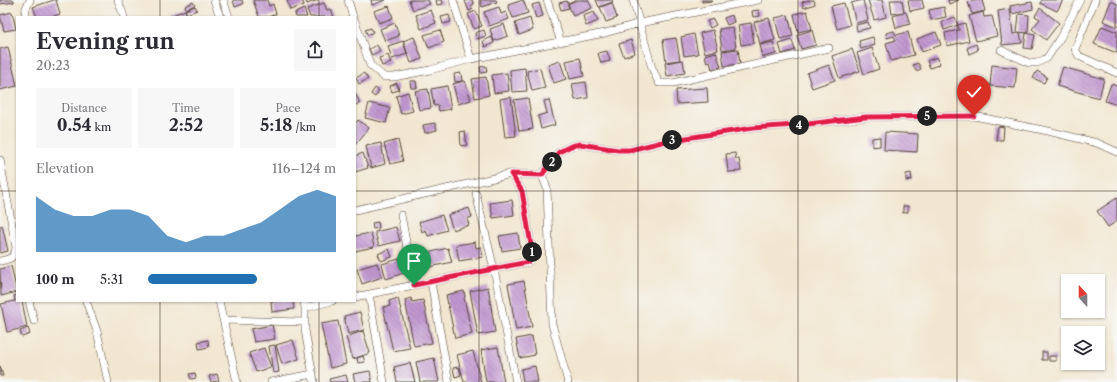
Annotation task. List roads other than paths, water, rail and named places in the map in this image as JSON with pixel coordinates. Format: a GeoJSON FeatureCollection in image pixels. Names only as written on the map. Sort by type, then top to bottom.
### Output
{"type":"FeatureCollection","features":[{"type":"Feature","properties":{"kind":"street"},"geometry":{"type":"LineString","coordinates":[[26,16],[26,8],[30,0]]}},
{"type":"Feature","properties":{"kind":"street"},"geometry":{"type":"LineString","coordinates":[[118,0],[124,16]]}},
{"type":"Feature","properties":{"kind":"street"},"geometry":{"type":"LineString","coordinates":[[348,0],[353,16]]}},
{"type":"Feature","properties":{"kind":"street"},"geometry":{"type":"LineString","coordinates":[[453,0],[471,59]]}},
{"type":"Feature","properties":{"kind":"street"},"geometry":{"type":"LineString","coordinates":[[547,0],[560,42]]}},
{"type":"Feature","properties":{"kind":"street"},"geometry":{"type":"LineString","coordinates":[[633,0],[652,68],[659,83],[663,84],[680,82],[829,48]]}},
{"type":"Feature","properties":{"kind":"street"},"geometry":{"type":"LineString","coordinates":[[356,25],[370,65],[384,77],[401,76],[471,59],[605,33],[640,23],[758,0]]}},
{"type":"Feature","properties":{"kind":"street"},"geometry":{"type":"LineString","coordinates":[[1001,50],[1029,63],[1037,63],[1047,58],[1060,38],[1080,0]]}},
{"type":"Feature","properties":{"kind":"street"},"geometry":{"type":"LineString","coordinates":[[1095,0],[1075,49],[1076,53],[1079,56],[1117,73]]}},
{"type":"Feature","properties":{"kind":"street"},"geometry":{"type":"LineString","coordinates":[[220,16],[215,3],[223,1],[228,16]]}},
{"type":"Feature","properties":{"kind":"street"},"geometry":{"type":"LineString","coordinates":[[542,175],[559,152],[571,146],[580,144],[618,150],[630,150],[666,141],[746,129],[866,117],[974,116],[1048,131],[1097,143],[1117,152]]}},
{"type":"Feature","properties":{"kind":"street"},"geometry":{"type":"LineString","coordinates":[[0,160],[16,247],[16,255],[11,259],[0,261]]}},
{"type":"Feature","properties":{"kind":"street"},"geometry":{"type":"LineString","coordinates":[[356,210],[511,174],[542,175]]}},
{"type":"Feature","properties":{"kind":"street"},"geometry":{"type":"LineString","coordinates":[[356,297],[528,262],[533,257],[522,191],[511,174]]}},
{"type":"Feature","properties":{"kind":"street"},"geometry":{"type":"LineString","coordinates":[[542,175],[547,188],[552,324],[568,382]]}},
{"type":"Feature","properties":{"kind":"street"},"geometry":{"type":"LineString","coordinates":[[476,194],[494,269],[516,382]]}},
{"type":"Feature","properties":{"kind":"street"},"geometry":{"type":"LineString","coordinates":[[401,215],[414,285]]}},
{"type":"Feature","properties":{"kind":"street"},"geometry":{"type":"LineString","coordinates":[[431,282],[449,382]]}},
{"type":"Feature","properties":{"kind":"street"},"geometry":{"type":"LineString","coordinates":[[369,294],[384,382]]}},
{"type":"Feature","properties":{"kind":"street"},"geometry":{"type":"LineString","coordinates":[[29,302],[34,321]]}},
{"type":"Feature","properties":{"kind":"street"},"geometry":{"type":"LineString","coordinates":[[86,302],[97,331],[108,382]]}},
{"type":"Feature","properties":{"kind":"street"},"geometry":{"type":"LineString","coordinates":[[219,302],[236,382]]}},
{"type":"Feature","properties":{"kind":"street"},"geometry":{"type":"LineString","coordinates":[[271,382],[314,378],[305,330],[304,304],[323,302]]}},
{"type":"Feature","properties":{"kind":"street"},"geometry":{"type":"LineString","coordinates":[[223,320],[305,322]]}}]}
